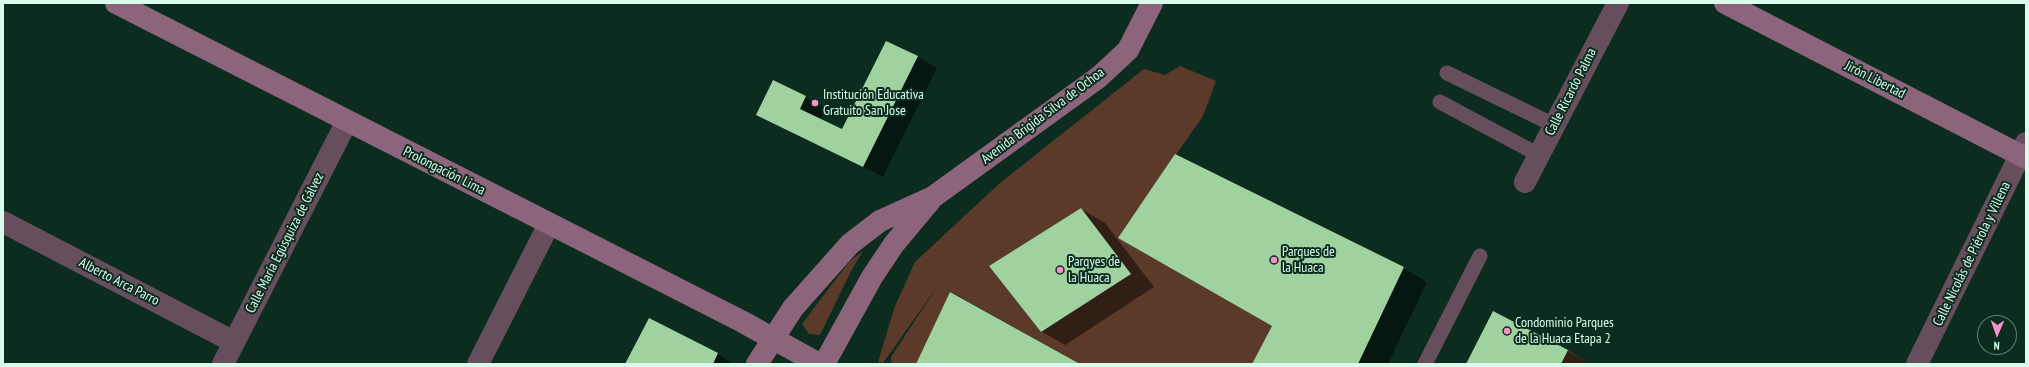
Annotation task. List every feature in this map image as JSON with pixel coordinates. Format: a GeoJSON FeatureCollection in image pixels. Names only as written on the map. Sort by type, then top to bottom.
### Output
{"type":"FeatureCollection","features":[{"type":"Feature","properties":{"kind":"street","name":"Prolongación Lima"},"geometry":{"type":"LineString","coordinates":[[116,3],[773,339],[819,364]]}},
{"type":"Feature","properties":{"kind":"street","name":"Avenida Brigida Silva de Ochoa"},"geometry":{"type":"LineString","coordinates":[[757,364],[793,308],[850,244],[880,221],[933,197],[1099,77],[1128,50],[1152,3]]}},
{"type":"Feature","properties":{"kind":"street","name":"Calle Ricardo Palma"},"geometry":{"type":"LineString","coordinates":[[1525,182],[1618,3]]}},
{"type":"Feature","properties":{"kind":"street","name":"Jirón Libertad"},"geometry":{"type":"LineString","coordinates":[[1725,3],[2024,152]]}},
{"type":"Feature","properties":{"kind":"street","name":"Calle María Egúsquiza de Gálvez"},"geometry":{"type":"LineString","coordinates":[[223,364],[347,121]]}},
{"type":"Feature","properties":{"kind":"street","name":"Calle Nicolás de Piérola y Villena"},"geometry":{"type":"LineString","coordinates":[[1917,364],[2024,152]]}},
{"type":"Feature","properties":{"kind":"street","name":"Avenida Brigida Silva de Ochoa"},"geometry":{"type":"LineString","coordinates":[[824,364],[872,277],[894,244],[933,197]]}},
{"type":"Feature","properties":{"kind":"street","name":"Alberto Arca Parro"},"geometry":{"type":"LineString","coordinates":[[3,222],[234,342]]}},
{"type":"Feature","properties":{"kind":"street"},"geometry":{"type":"LineString","coordinates":[[478,364],[549,224]]}},
{"type":"Feature","properties":{"kind":"lane"},"geometry":{"type":"LineString","coordinates":[[1448,73],[1554,126]]}},
{"type":"Feature","properties":{"kind":"lane"},"geometry":{"type":"LineString","coordinates":[[1440,102],[1539,155]]}},
{"type":"Feature","properties":{"kind":"lane"},"geometry":{"type":"LineString","coordinates":[[1425,364],[1480,256]]}},
{"type":"Feature","properties":{"kind":"shaded area"},"geometry":{"type":"Polygon","coordinates":[[[1180,66],[1216,81],[1203,116],[1118,238],[1272,326],[1252,364],[1080,364],[951,292],[916,364],[891,364],[891,357],[939,284],[883,363],[878,362],[895,306],[915,262],[1000,183],[1144,69],[1165,75],[1180,66]],[[1081,208],[989,266],[1041,332],[1130,274],[1081,208]]]}},
{"type":"Feature","properties":{"kind":"shaded area"},"geometry":{"type":"Polygon","coordinates":[[[863,251],[851,271],[820,335],[809,334],[802,324],[849,262],[863,251]]]}},
{"type":"Feature","properties":{"kind":"shaded area"},"geometry":{"type":"Polygon","coordinates":[[[1568,350],[1590,364],[1561,364],[1568,350]]]}},
{"type":"Feature","properties":{"kind":"building"},"geometry":{"type":"Polygon","coordinates":[[[886,41],[918,56],[863,167],[756,115],[773,80],[806,96],[800,109],[842,129],[886,41]]]}},
{"type":"Feature","properties":{"kind":"building","name":"Parques de la Huaca"},"geometry":{"type":"Polygon","coordinates":[[[1175,154],[1404,267],[1358,364],[1252,364],[1272,326],[1118,238],[1175,154]]]}},
{"type":"Feature","properties":{"kind":"building","name":"Parqyes de la Huaca"},"geometry":{"type":"Polygon","coordinates":[[[1081,208],[1131,274],[1041,332],[989,266],[1081,208]]]}},
{"type":"Feature","properties":{"kind":"building"},"geometry":{"type":"Polygon","coordinates":[[[950,292],[1033,338],[1080,364],[916,364],[950,292]]]}},
{"type":"Feature","properties":{"kind":"building","name":"Condominio Parques de la Huaca Etapa 2"},"geometry":{"type":"Polygon","coordinates":[[[1493,311],[1568,350],[1561,364],[1466,364],[1493,311]]]}},
{"type":"Feature","properties":{"kind":"building"},"geometry":{"type":"Polygon","coordinates":[[[649,318],[718,353],[713,364],[625,364],[649,318]]]}},
{"type":"Feature","properties":{"kind":"place","name":"Institución Educativa Gratuito San Jose"},"geometry":{"type":"Point","coordinates":[815,103]}},
{"type":"Feature","properties":{"kind":"place","name":"Parques de la Huaca"},"geometry":{"type":"Point","coordinates":[1274,260]}},
{"type":"Feature","properties":{"kind":"place","name":"Parqyes de la Huaca"},"geometry":{"type":"Point","coordinates":[1060,270]}},
{"type":"Feature","properties":{"kind":"place","name":"Condominio Parques de la Huaca Etapa 2"},"geometry":{"type":"Point","coordinates":[1507,331]}}]}
